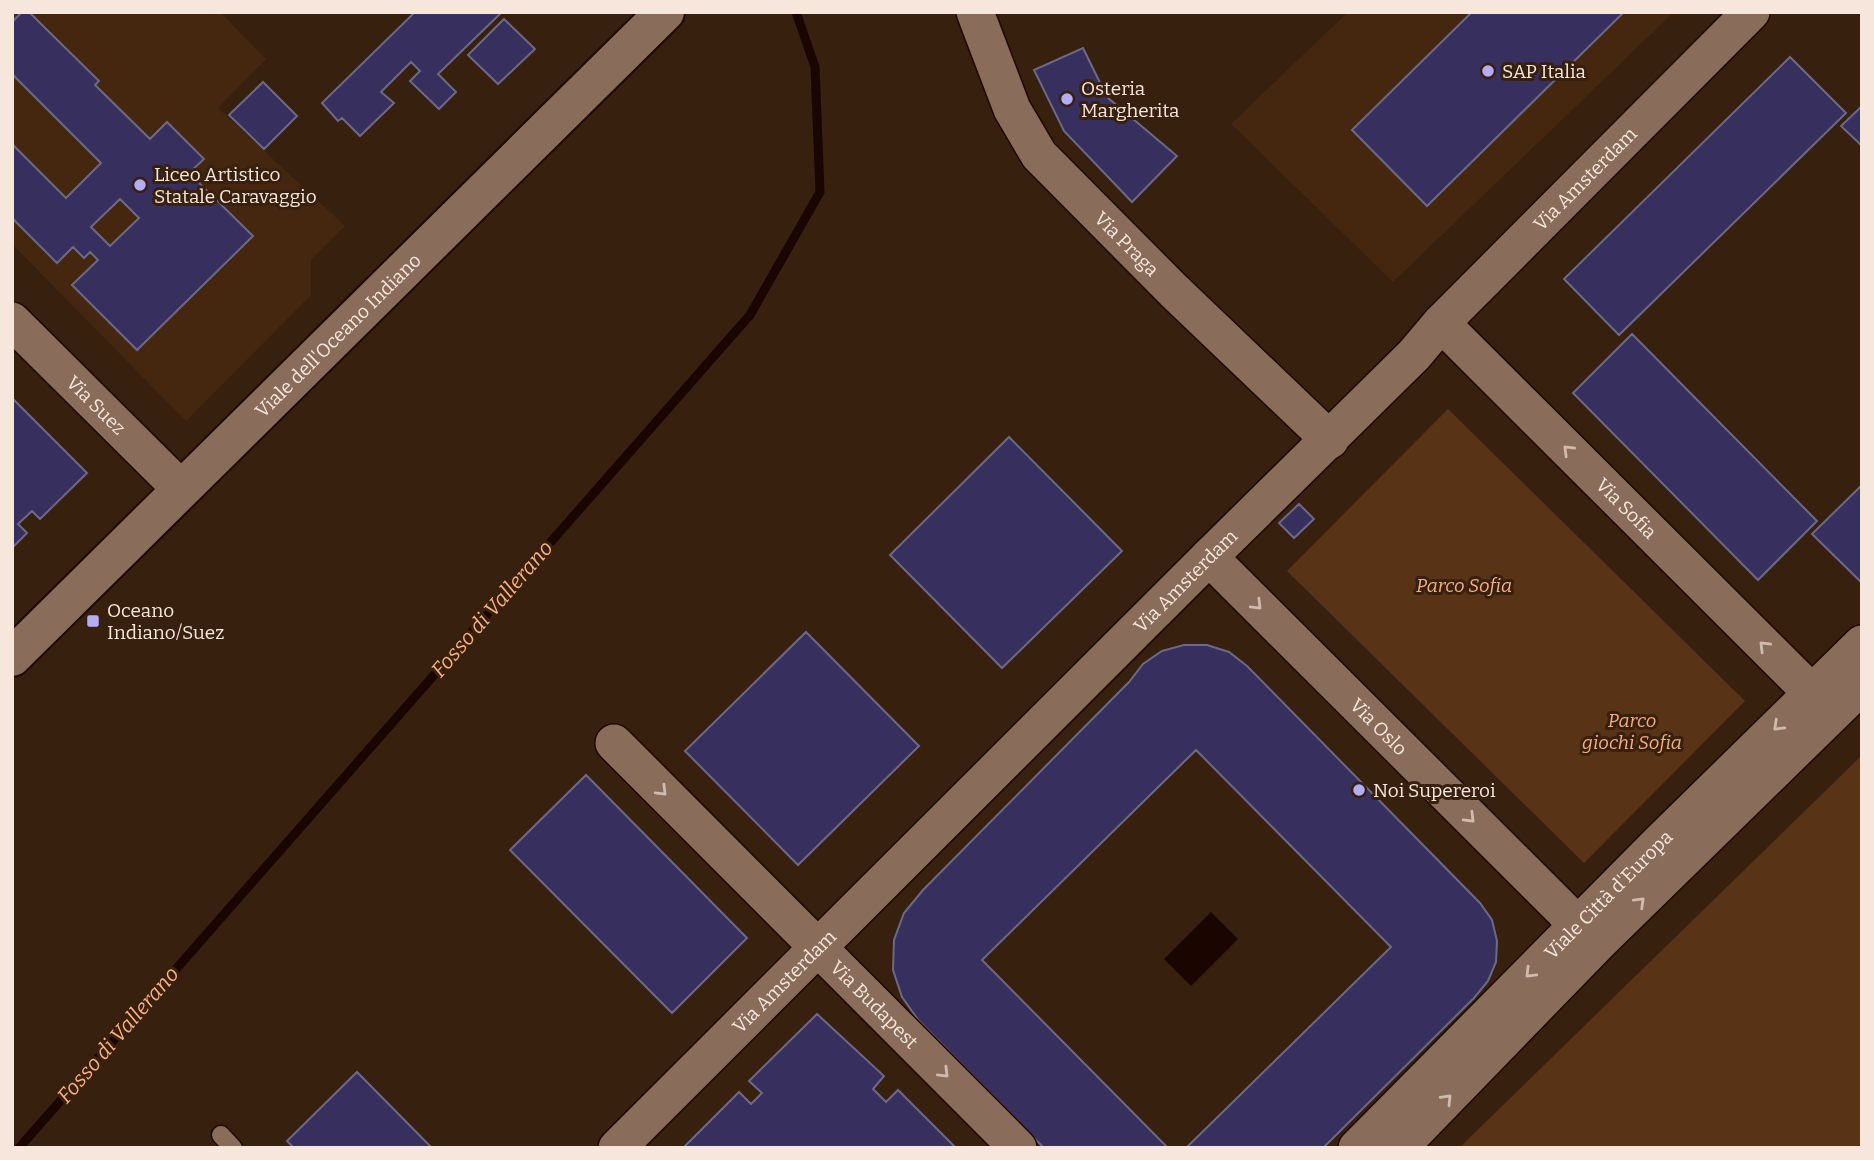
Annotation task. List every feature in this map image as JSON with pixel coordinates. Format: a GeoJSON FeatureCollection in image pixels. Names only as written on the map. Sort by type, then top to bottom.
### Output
{"type":"FeatureCollection","features":[{"type":"Feature","properties":{"kind":"street","name":"Viale dell'Oceano Indiano"},"geometry":{"type":"LineString","coordinates":[[12,657],[665,12]]}},
{"type":"Feature","properties":{"kind":"street","name":"Via Praga"},"geometry":{"type":"LineString","coordinates":[[975,12],[1012,109],[1039,155],[1174,291],[1330,440]]}},
{"type":"Feature","properties":{"kind":"street","name":"Via Amsterdam"},"geometry":{"type":"LineString","coordinates":[[617,1148],[1415,355],[1441,323],[1752,12]]}},
{"type":"Feature","properties":{"kind":"street","name":"Via Suez"},"geometry":{"type":"LineString","coordinates":[[12,321],[181,489]]}},
{"type":"Feature","properties":{"kind":"street","name":"Via Sofia"},"geometry":{"type":"LineString","coordinates":[[1441,323],[1823,704]]}},
{"type":"Feature","properties":{"kind":"street","name":"Via Oslo"},"geometry":{"type":"LineString","coordinates":[[1209,557],[1588,934]]}},
{"type":"Feature","properties":{"kind":"street","name":"Viale Città d'Europa"},"geometry":{"type":"LineString","coordinates":[[1385,1141],[1588,934],[1823,704],[1862,644]]}},
{"type":"Feature","properties":{"kind":"street","name":"Viale Città d'Europa"},"geometry":{"type":"LineString","coordinates":[[1823,704],[1862,685]]}},
{"type":"Feature","properties":{"kind":"street","name":"Via Budapest"},"geometry":{"type":"LineString","coordinates":[[614,743],[1018,1148]]}},
{"type":"Feature","properties":{"kind":"shaded area"},"geometry":{"type":"Polygon","coordinates":[[[12,12],[220,12],[266,59],[218,108],[345,226],[311,260],[311,295],[186,421],[12,244],[12,12]]]}},
{"type":"Feature","properties":{"kind":"shaded area"},"geometry":{"type":"Polygon","coordinates":[[[1348,12],[1674,12],[1393,282],[1231,124],[1348,12]]]}},
{"type":"Feature","properties":{"kind":"shaded area"},"geometry":{"type":"Polygon","coordinates":[[[1211,912],[1238,939],[1191,986],[1164,959],[1211,912]]]}},
{"type":"Feature","properties":{"kind":"green space","name":"Parco Sofia"},"geometry":{"type":"Polygon","coordinates":[[[1448,409],[1745,701],[1584,863],[1287,571],[1448,409]]]}},
{"type":"Feature","properties":{"kind":"green space"},"geometry":{"type":"Polygon","coordinates":[[[1862,755],[1862,1148],[1459,1148],[1854,763],[1862,755]]]}},
{"type":"Feature","properties":{"kind":"building","name":"Liceo Artistico Statale Caravaggio"},"geometry":{"type":"Polygon","coordinates":[[[22,12],[29,12],[99,81],[95,85],[150,139],[167,122],[204,159],[189,173],[253,236],[137,350],[72,285],[98,260],[90,252],[84,258],[73,247],[57,263],[12,218],[12,144],[66,198],[101,163],[12,74],[12,22],[22,12]],[[120,199],[91,227],[110,246],[139,218],[120,199]]]}},
{"type":"Feature","properties":{"kind":"building"},"geometry":{"type":"Polygon","coordinates":[[[415,12],[502,12],[438,74],[456,92],[439,109],[410,81],[420,71],[411,62],[381,92],[394,103],[360,136],[342,118],[338,121],[322,103],[415,12]]]}},
{"type":"Feature","properties":{"kind":"building","name":"SAP Italia"},"geometry":{"type":"Polygon","coordinates":[[[1472,12],[1624,12],[1427,206],[1352,130],[1472,12]]]}},
{"type":"Feature","properties":{"kind":"building"},"geometry":{"type":"Polygon","coordinates":[[[504,19],[535,49],[498,84],[468,55],[504,19]]]}},
{"type":"Feature","properties":{"kind":"building"},"geometry":{"type":"Polygon","coordinates":[[[1083,48],[1107,97],[1177,156],[1132,202],[1064,131],[1034,70],[1083,48]]]}},
{"type":"Feature","properties":{"kind":"building"},"geometry":{"type":"Polygon","coordinates":[[[1790,57],[1846,113],[1619,335],[1564,279],[1790,57]]]}},
{"type":"Feature","properties":{"kind":"building"},"geometry":{"type":"Polygon","coordinates":[[[263,82],[297,116],[264,149],[229,115],[263,82]]]}},
{"type":"Feature","properties":{"kind":"building"},"geometry":{"type":"Polygon","coordinates":[[[1862,106],[1862,146],[1841,126],[1862,106]]]}},
{"type":"Feature","properties":{"kind":"building"},"geometry":{"type":"Polygon","coordinates":[[[1632,334],[1817,521],[1758,580],[1573,393],[1632,334]]]}},
{"type":"Feature","properties":{"kind":"building"},"geometry":{"type":"Polygon","coordinates":[[[12,398],[87,473],[40,519],[32,511],[18,524],[27,533],[12,548],[12,398]]]}},
{"type":"Feature","properties":{"kind":"building"},"geometry":{"type":"Polygon","coordinates":[[[1009,437],[1122,551],[1002,668],[890,555],[1009,437]]]}},
{"type":"Feature","properties":{"kind":"building"},"geometry":{"type":"Polygon","coordinates":[[[1862,485],[1862,583],[1812,534],[1862,485]]]}},
{"type":"Feature","properties":{"kind":"building"},"geometry":{"type":"Polygon","coordinates":[[[1299,504],[1314,519],[1294,538],[1279,523],[1299,504]]]}},
{"type":"Feature","properties":{"kind":"building"},"geometry":{"type":"Polygon","coordinates":[[[806,632],[919,746],[798,865],[685,751],[806,632]]]}},
{"type":"Feature","properties":{"kind":"building"},"geometry":{"type":"Polygon","coordinates":[[[1184,645],[1207,645],[1229,652],[1247,666],[1480,903],[1492,920],[1497,941],[1496,962],[1488,981],[1474,998],[1323,1148],[1186,1148],[1391,947],[1196,750],[982,960],[1168,1148],[1044,1148],[919,1021],[902,997],[893,970],[894,940],[904,913],[923,890],[1129,682],[1143,664],[1162,651],[1184,645]]]}},
{"type":"Feature","properties":{"kind":"building"},"geometry":{"type":"Polygon","coordinates":[[[586,775],[747,938],[672,1013],[510,850],[586,775]]]}},
{"type":"Feature","properties":{"kind":"building"},"geometry":{"type":"Polygon","coordinates":[[[817,1014],[884,1076],[873,1089],[886,1102],[898,1090],[956,1148],[683,1148],[739,1092],[751,1104],[762,1093],[749,1081],[817,1014]]]}},
{"type":"Feature","properties":{"kind":"building"},"geometry":{"type":"Polygon","coordinates":[[[357,1072],[432,1148],[294,1148],[287,1141],[357,1072]]]}},
{"type":"Feature","properties":{"kind":"waterway","name":"Fosso di Vallerano"},"geometry":{"type":"LineString","coordinates":[[19,1148],[750,315],[820,192],[815,67],[796,12]]}},
{"type":"Feature","properties":{"kind":"place","name":"SAP Italia"},"geometry":{"type":"Point","coordinates":[1488,71]}},
{"type":"Feature","properties":{"kind":"place","name":"Osteria Margherita"},"geometry":{"type":"Point","coordinates":[1067,99]}},
{"type":"Feature","properties":{"kind":"place","name":"Liceo Artistico Statale Caravaggio"},"geometry":{"type":"Point","coordinates":[140,185]}},
{"type":"Feature","properties":{"kind":"place","name":"Oceano Indiano/Suez"},"geometry":{"type":"Point","coordinates":[93,621]}},
{"type":"Feature","properties":{"kind":"place","name":"Noi Supereroi"},"geometry":{"type":"Point","coordinates":[1359,790]}},
{"type":"Feature","properties":{"kind":"park label","name":"Parco giochi Sofia"},"geometry":{"type":"Point","coordinates":[1632,731]}}]}
